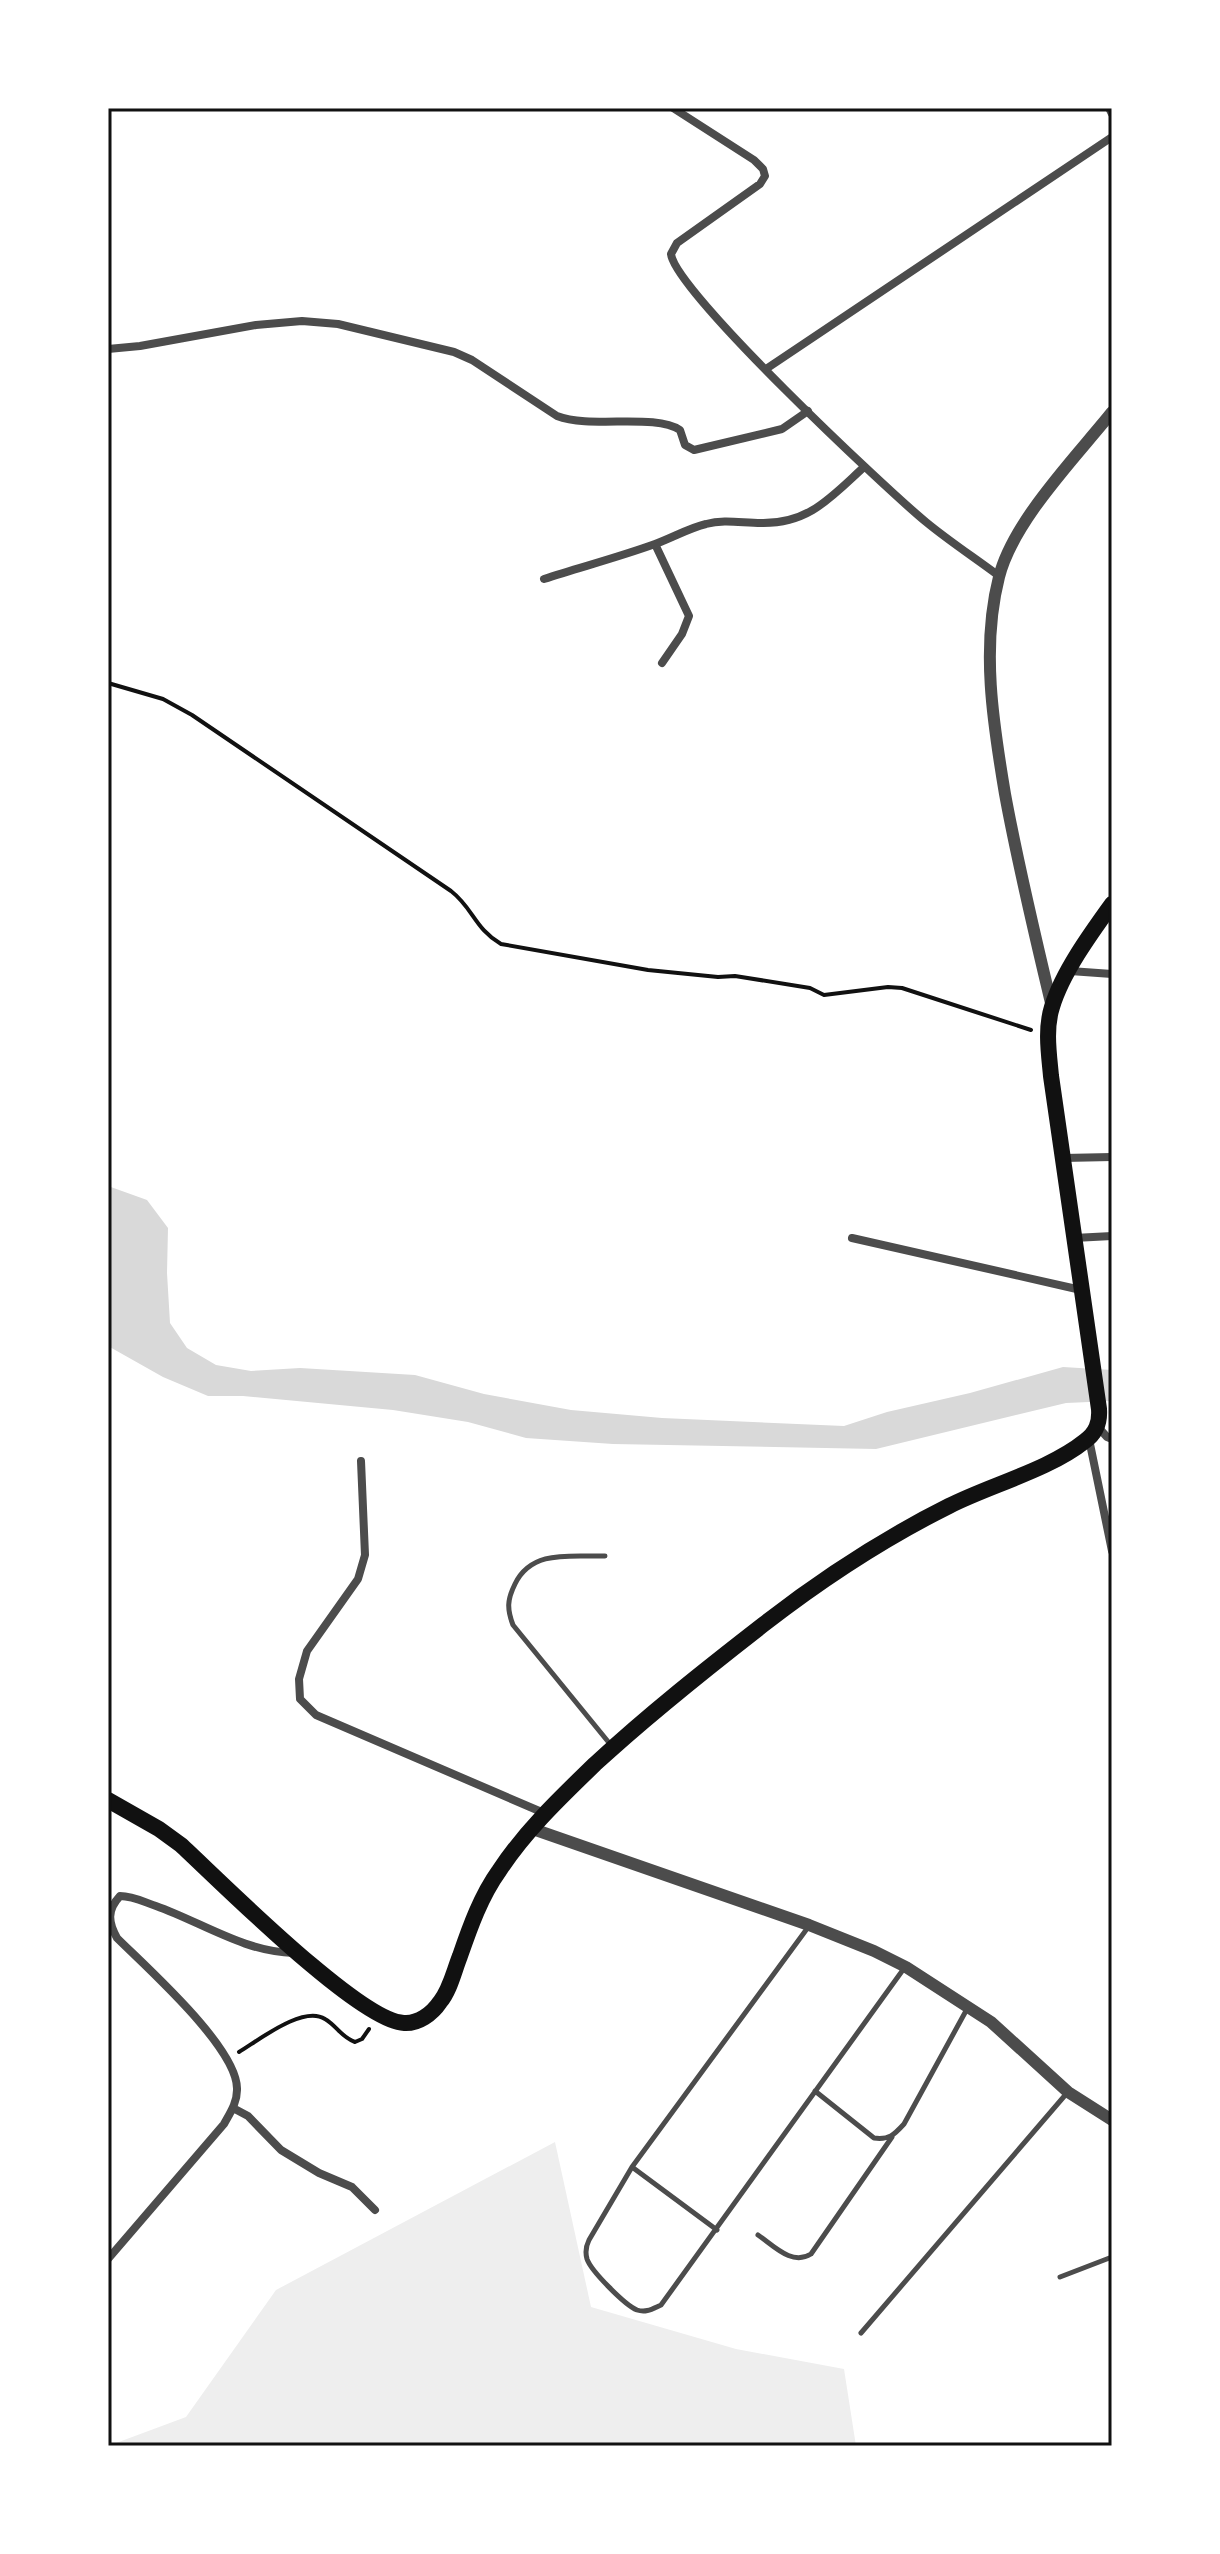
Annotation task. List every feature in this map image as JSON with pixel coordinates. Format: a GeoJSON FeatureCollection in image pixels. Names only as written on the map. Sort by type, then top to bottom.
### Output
{"type":"FeatureCollection","features":[{"type":"Feature","properties":{"kind":"main road"},"geometry":{"type":"LineString","coordinates":[[108,1800],[181,1845],[299,1953],[374,2013],[389,2021],[415,2022],[428,2015],[441,2001],[495,1876],[530,1828],[669,1699],[800,1596],[862,1554],[950,1505],[1069,1452],[1095,1424],[1088,1343],[1048,1036],[1052,1007],[1070,971],[1112,904]]}},
{"type":"Feature","properties":{"kind":"street"},"geometry":{"type":"LineString","coordinates":[[673,108],[754,160],[765,176],[760,184],[677,243],[671,254],[675,267],[693,292],[864,467],[927,522],[999,576]]}},
{"type":"Feature","properties":{"kind":"street"},"geometry":{"type":"LineString","coordinates":[[1109,108],[1112,114]]}},
{"type":"Feature","properties":{"kind":"street"},"geometry":{"type":"LineString","coordinates":[[766,369],[1112,137]]}},
{"type":"Feature","properties":{"kind":"street"},"geometry":{"type":"LineString","coordinates":[[108,349],[256,325],[302,321],[338,324],[454,352],[472,360],[557,416],[572,422],[672,425],[680,430],[685,445],[694,450],[782,429],[808,411]]}},
{"type":"Feature","properties":{"kind":"street"},"geometry":{"type":"LineString","coordinates":[[1052,1007],[1010,821],[994,731],[991,635],[999,576],[1019,532],[1112,412]]}},
{"type":"Feature","properties":{"kind":"street"},"geometry":{"type":"LineString","coordinates":[[544,579],[655,544],[704,524],[793,521],[825,502],[864,467]]}},
{"type":"Feature","properties":{"kind":"street"},"geometry":{"type":"LineString","coordinates":[[655,544],[689,616],[682,634],[662,663]]}},
{"type":"Feature","properties":{"kind":"street"},"geometry":{"type":"LineString","coordinates":[[1070,971],[1112,974]]}},
{"type":"Feature","properties":{"kind":"street"},"geometry":{"type":"LineString","coordinates":[[1062,1158],[1112,1157]]}},
{"type":"Feature","properties":{"kind":"street"},"geometry":{"type":"LineString","coordinates":[[1074,1238],[1112,1236]]}},
{"type":"Feature","properties":{"kind":"street"},"geometry":{"type":"LineString","coordinates":[[852,1238],[1081,1290]]}},
{"type":"Feature","properties":{"kind":"street"},"geometry":{"type":"LineString","coordinates":[[1095,1424],[1112,1439]]}},
{"type":"Feature","properties":{"kind":"street"},"geometry":{"type":"LineString","coordinates":[[1095,1424],[1112,1551]]}},
{"type":"Feature","properties":{"kind":"street"},"geometry":{"type":"LineString","coordinates":[[361,1461],[363,1568],[307,1651],[299,1679],[300,1699],[316,1715],[545,1813]]}},
{"type":"Feature","properties":{"kind":"street"},"geometry":{"type":"LineString","coordinates":[[530,1828],[809,1925],[906,1967],[991,2022],[1068,2092],[1112,2120]]}},
{"type":"Feature","properties":{"kind":"street"},"geometry":{"type":"LineString","coordinates":[[108,2259],[224,2124],[233,2108],[238,2089],[227,2059],[196,2017],[117,1938],[110,1926],[113,1903],[120,1896],[128,1896],[256,1948],[278,1953],[299,1953]]}},
{"type":"Feature","properties":{"kind":"street"},"geometry":{"type":"LineString","coordinates":[[233,2108],[248,2116],[281,2150],[319,2173],[352,2187],[375,2210]]}},
{"type":"Feature","properties":{"kind":"lane"},"geometry":{"type":"LineString","coordinates":[[605,1556],[539,1559],[528,1565],[508,1599],[508,1612],[513,1625],[613,1748]]}},
{"type":"Feature","properties":{"kind":"lane"},"geometry":{"type":"LineString","coordinates":[[809,1925],[632,2167],[586,2248],[593,2269],[638,2310],[648,2312],[661,2305],[906,1967]]}},
{"type":"Feature","properties":{"kind":"lane"},"geometry":{"type":"LineString","coordinates":[[758,2235],[792,2258],[804,2258],[811,2254],[904,2124],[969,2006]]}},
{"type":"Feature","properties":{"kind":"lane"},"geometry":{"type":"LineString","coordinates":[[815,2091],[874,2138],[884,2139],[894,2135]]}},
{"type":"Feature","properties":{"kind":"lane"},"geometry":{"type":"LineString","coordinates":[[861,2333],[1068,2092]]}},
{"type":"Feature","properties":{"kind":"lane"},"geometry":{"type":"LineString","coordinates":[[632,2167],[717,2230]]}},
{"type":"Feature","properties":{"kind":"lane"},"geometry":{"type":"LineString","coordinates":[[1060,2277],[1112,2257]]}},
{"type":"Feature","properties":{"kind":"path"},"geometry":{"type":"LineString","coordinates":[[108,683],[163,699],[192,715],[451,891],[467,906],[481,930],[501,944],[648,970],[735,976],[810,988],[824,995],[902,988],[1048,1036]]}},
{"type":"Feature","properties":{"kind":"path"},"geometry":{"type":"LineString","coordinates":[[227,2059],[299,2017],[312,2014],[326,2019],[346,2039],[355,2042],[368,2032],[374,2013]]}},
{"type":"Feature","properties":{"kind":"shaded area"},"geometry":{"type":"Polygon","coordinates":[[[108,1186],[147,1200],[168,1228],[170,1323],[187,1348],[216,1365],[251,1371],[300,1368],[415,1375],[484,1394],[571,1410],[662,1418],[844,1426],[1063,1367],[1112,1370],[1112,1401],[1066,1403],[876,1449],[613,1444],[526,1438],[468,1422],[393,1410],[243,1396],[208,1396],[163,1377],[108,1346],[108,1186]]]}},
{"type":"Feature","properties":{"kind":"shaded area"},"geometry":{"type":"Polygon","coordinates":[[[555,2142],[591,2307],[736,2349],[844,2369],[856,2446],[108,2446],[186,2417],[276,2290],[555,2142]]]}}]}
